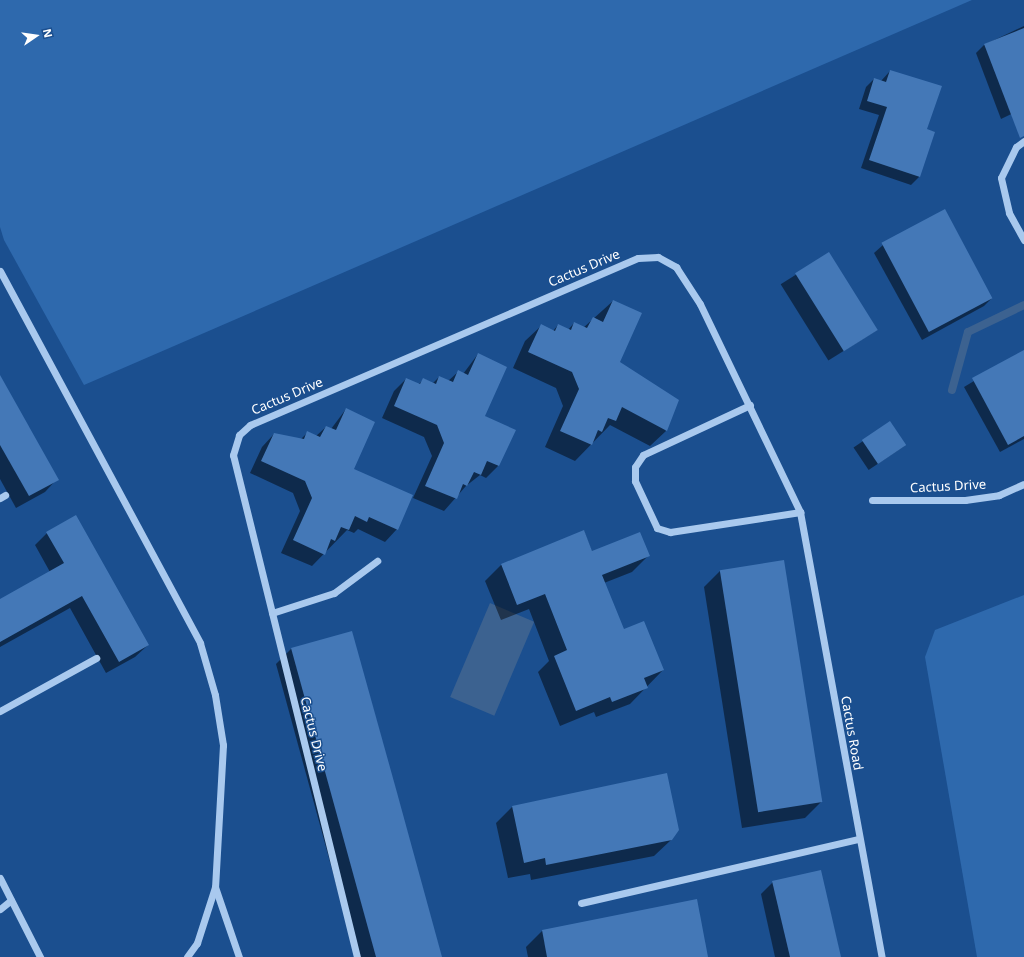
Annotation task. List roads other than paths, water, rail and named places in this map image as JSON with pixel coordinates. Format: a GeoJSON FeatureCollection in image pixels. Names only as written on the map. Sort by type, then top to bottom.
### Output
{"type":"FeatureCollection","features":[{"type":"Feature","properties":{"kind":"street"},"geometry":{"type":"LineString","coordinates":[[1024,141],[1016,147],[1001,178],[1009,213],[1024,240]]}},
{"type":"Feature","properties":{"kind":"street","name":"Cactus Drive"},"geometry":{"type":"LineString","coordinates":[[357,957],[233,455],[239,435],[250,425],[638,258],[658,256],[676,267],[700,304],[750,405],[800,512]]}},
{"type":"Feature","properties":{"kind":"street"},"geometry":{"type":"LineString","coordinates":[[0,271],[200,643],[215,695],[223,745],[215,887],[197,943],[187,957]]}},
{"type":"Feature","properties":{"kind":"street"},"geometry":{"type":"LineString","coordinates":[[750,405],[643,456],[635,467],[635,481],[657,528],[670,532],[800,512]]}},
{"type":"Feature","properties":{"kind":"street","name":"Cactus Drive"},"geometry":{"type":"LineString","coordinates":[[872,500],[965,500],[999,495],[1024,484]]}},
{"type":"Feature","properties":{"kind":"street","name":"Cactus Road"},"geometry":{"type":"LineString","coordinates":[[800,512],[859,839],[882,957]]}},
{"type":"Feature","properties":{"kind":"street"},"geometry":{"type":"LineString","coordinates":[[272,613],[334,593],[377,562]]}},
{"type":"Feature","properties":{"kind":"street"},"geometry":{"type":"LineString","coordinates":[[0,711],[96,658]]}},
{"type":"Feature","properties":{"kind":"street"},"geometry":{"type":"LineString","coordinates":[[581,903],[859,839]]}},
{"type":"Feature","properties":{"kind":"street"},"geometry":{"type":"LineString","coordinates":[[0,878],[40,957]]}},
{"type":"Feature","properties":{"kind":"street"},"geometry":{"type":"LineString","coordinates":[[215,887],[238,957]]}},
{"type":"Feature","properties":{"kind":"street"},"geometry":{"type":"LineString","coordinates":[[0,909],[11,900]]}},
{"type":"Feature","properties":{"kind":"waterway"},"geometry":{"type":"LineString","coordinates":[[952,390],[968,332],[1024,305]]}}]}
